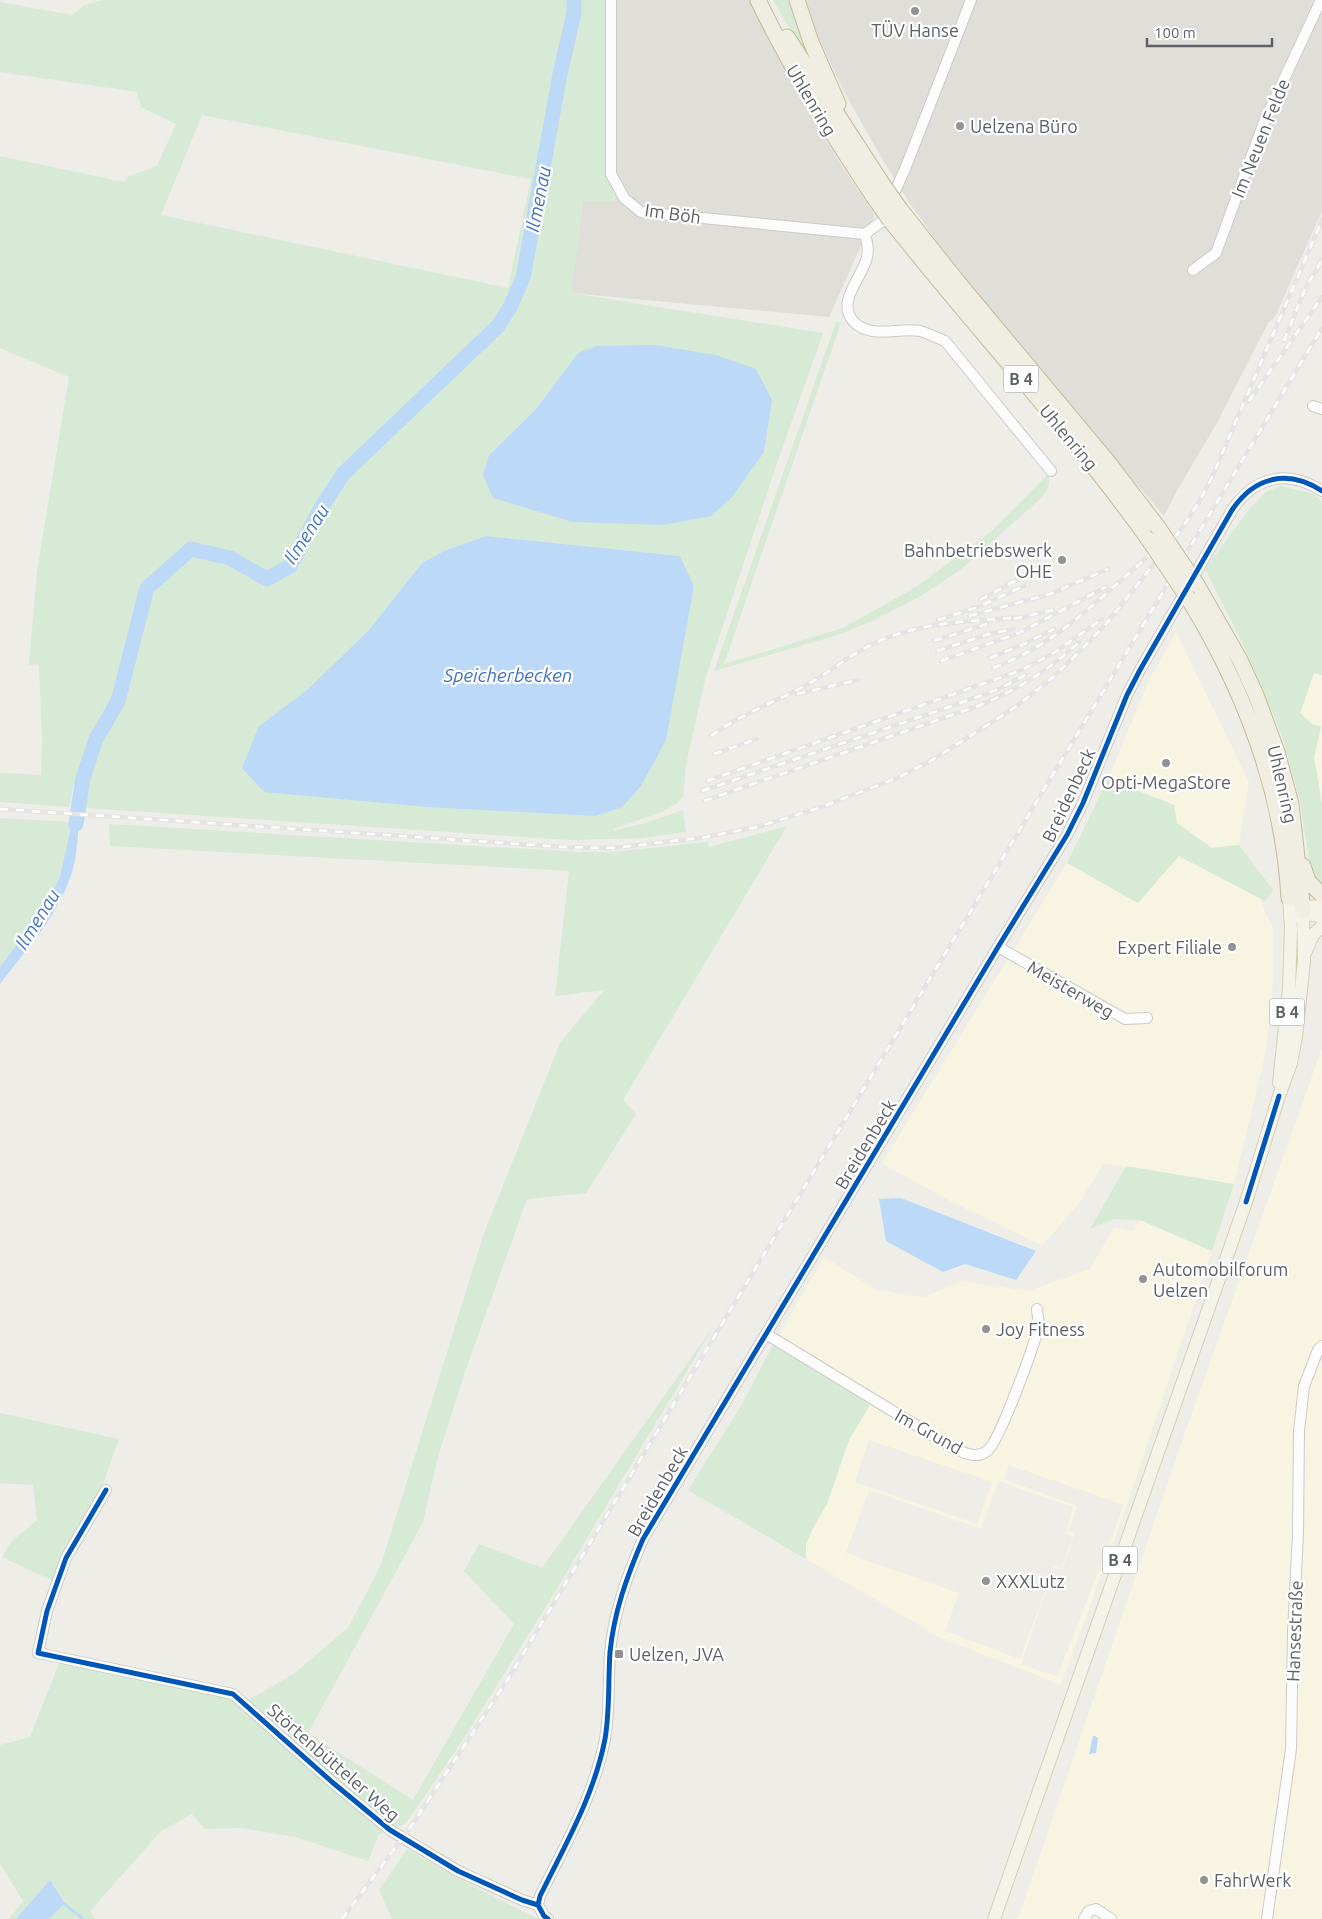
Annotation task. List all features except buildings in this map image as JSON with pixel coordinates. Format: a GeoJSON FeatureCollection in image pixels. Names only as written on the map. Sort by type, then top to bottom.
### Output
{"type":"FeatureCollection","features":[{"type":"Feature","properties":{"kind":"highway","name":"Uhlenring"},"geometry":{"type":"LineString","coordinates":[[758,0],[795,72],[823,120],[878,190]]}},
{"type":"Feature","properties":{"kind":"highway","name":"B 4"},"geometry":{"type":"LineString","coordinates":[[765,0],[797,54],[869,166],[878,190],[895,214]]}},
{"type":"Feature","properties":{"kind":"highway"},"geometry":{"type":"LineString","coordinates":[[797,0],[811,42],[838,104],[869,166]]}},
{"type":"Feature","properties":{"kind":"highway","name":"Uhlenring"},"geometry":{"type":"LineString","coordinates":[[895,214],[957,281],[1108,462],[1157,526],[1197,585],[1224,630],[1256,695],[1277,752],[1291,804],[1303,911]]}},
{"type":"Feature","properties":{"kind":"highway","name":"Uhlenring"},"geometry":{"type":"LineString","coordinates":[[895,214],[942,287],[1098,473],[1149,540],[1203,621],[1233,681],[1259,747],[1279,821],[1289,898]]}},
{"type":"Feature","properties":{"kind":"highway"},"geometry":{"type":"LineString","coordinates":[[1291,804],[1298,832],[1304,872],[1311,885],[1322,895]]}},
{"type":"Feature","properties":{"kind":"main road"},"geometry":{"type":"LineString","coordinates":[[1289,898],[1303,911],[1313,916],[1322,917]]}},
{"type":"Feature","properties":{"kind":"main road","name":"B 4"},"geometry":{"type":"LineString","coordinates":[[1279,1096],[1280,1063],[1289,989],[1289,898]]}},
{"type":"Feature","properties":{"kind":"main road"},"geometry":{"type":"LineString","coordinates":[[1290,928],[1296,917],[1303,911],[1309,907],[1322,906]]}},
{"type":"Feature","properties":{"kind":"main road","name":"B 4"},"geometry":{"type":"LineString","coordinates":[[994,1919],[1246,1202],[1290,1063],[1296,1037],[1304,961],[1303,911]]}},
{"type":"Feature","properties":{"kind":"main road"},"geometry":{"type":"LineString","coordinates":[[1304,961],[1311,939],[1322,926]]}},
{"type":"Feature","properties":{"kind":"street","name":"Im Böh"},"geometry":{"type":"LineString","coordinates":[[611,0],[611,174],[624,198],[641,212],[868,232]]}},
{"type":"Feature","properties":{"kind":"street"},"geometry":{"type":"LineString","coordinates":[[971,0],[905,169],[881,222],[868,232],[867,258],[848,300],[848,310],[852,320],[862,329],[872,331],[920,331],[945,341],[1051,471]]}},
{"type":"Feature","properties":{"kind":"street","name":"Im Neuen Felde"},"geometry":{"type":"LineString","coordinates":[[1193,270],[1216,253],[1264,122],[1321,0]]}},
{"type":"Feature","properties":{"kind":"street","name":"Breidenbeck"},"geometry":{"type":"LineString","coordinates":[[538,1905],[540,1896],[583,1810],[594,1782],[605,1738],[610,1651],[616,1616],[631,1565],[643,1539],[1067,835],[1083,803],[1127,695],[1146,657],[1237,502],[1256,485],[1274,479],[1292,478],[1309,483],[1322,491]]}},
{"type":"Feature","properties":{"kind":"street","name":"Meisterweg"},"geometry":{"type":"LineString","coordinates":[[998,947],[1125,1019],[1147,1018]]}},
{"type":"Feature","properties":{"kind":"street","name":"Im Grund"},"geometry":{"type":"LineString","coordinates":[[766,1334],[954,1449],[974,1456],[986,1453],[996,1441],[1039,1326],[1037,1309]]}},
{"type":"Feature","properties":{"kind":"street","name":"Hansestraße"},"geometry":{"type":"LineString","coordinates":[[1267,1919],[1291,1749],[1293,1631],[1298,1534],[1299,1432],[1304,1386],[1318,1350],[1322,1346]]}},
{"type":"Feature","properties":{"kind":"street","name":"Störtenbütteler Weg"},"geometry":{"type":"LineString","coordinates":[[106,1490],[66,1558],[47,1611],[38,1653],[233,1694],[332,1782],[390,1830],[458,1871],[522,1900],[538,1905]]}},
{"type":"Feature","properties":{"kind":"street"},"geometry":{"type":"LineString","coordinates":[[538,1905],[544,1916],[548,1919]]}},
{"type":"Feature","properties":{"kind":"street"},"geometry":{"type":"LineString","coordinates":[[1084,1919],[1089,1911],[1096,1909],[1111,1919]]}},
{"type":"Feature","properties":{"kind":"shaded area"},"geometry":{"type":"Polygon","coordinates":[[[614,0],[750,0],[788,75],[816,124],[875,215],[829,317],[571,293],[583,201],[615,201],[613,177],[614,0]]]}},
{"type":"Feature","properties":{"kind":"shaded area"},"geometry":{"type":"Polygon","coordinates":[[[806,0],[1322,0],[1322,211],[1275,317],[1268,323],[1218,421],[1164,516],[1033,364],[961,276],[909,202],[847,97],[819,39],[806,0]]]}},
{"type":"Feature","properties":{"kind":"shaded area"},"geometry":{"type":"Polygon","coordinates":[[[1176,632],[1249,782],[1239,845],[1212,848],[1176,823],[1174,805],[1108,779],[1149,680],[1176,632]]]}},
{"type":"Feature","properties":{"kind":"shaded area"},"geometry":{"type":"Polygon","coordinates":[[[1314,673],[1322,675],[1322,805],[1314,757],[1321,727],[1312,724],[1300,713],[1314,673]]]}},
{"type":"Feature","properties":{"kind":"shaded area"},"geometry":{"type":"Polygon","coordinates":[[[1178,856],[1261,898],[1264,910],[1274,929],[1272,1010],[1262,1069],[1234,1184],[1104,1163],[1078,1205],[1042,1246],[940,1196],[882,1163],[1067,863],[1138,903],[1178,856]]]}},
{"type":"Feature","properties":{"kind":"shaded area"},"geometry":{"type":"Polygon","coordinates":[[[1322,1048],[1322,1919],[1018,1919],[1182,1441],[1322,1048]]]}},
{"type":"Feature","properties":{"kind":"shaded area"},"geometry":{"type":"Polygon","coordinates":[[[1140,1220],[1212,1251],[1127,1505],[1061,1685],[939,1637],[806,1559],[806,1544],[827,1504],[849,1440],[870,1405],[773,1345],[824,1257],[877,1290],[924,1297],[963,1281],[1028,1291],[1090,1269],[1114,1227],[1133,1231],[1140,1220]],[[869,1440],[855,1482],[977,1524],[992,1482],[869,1440]],[[1009,1465],[1004,1479],[1077,1506],[1069,1530],[1075,1533],[1062,1570],[1054,1568],[1021,1664],[1057,1677],[1124,1505],[1009,1465]],[[998,1481],[981,1529],[869,1490],[846,1553],[959,1593],[945,1631],[1020,1659],[1054,1566],[1061,1569],[1073,1537],[1065,1534],[1073,1507],[998,1481]]]}},
{"type":"Feature","properties":{"kind":"green space"},"geometry":{"type":"Polygon","coordinates":[[[102,0],[608,0],[609,164],[615,202],[583,201],[571,293],[823,333],[775,469],[705,680],[686,764],[683,797],[675,805],[659,813],[615,828],[614,831],[683,810],[686,832],[643,838],[569,840],[86,808],[89,785],[73,785],[70,807],[0,802],[0,773],[41,775],[42,742],[39,664],[29,665],[37,571],[69,377],[0,348],[0,156],[124,182],[127,177],[157,166],[176,124],[141,107],[137,92],[0,72],[0,2],[72,15],[83,6],[102,0]],[[202,115],[161,215],[508,288],[531,179],[202,115]],[[596,346],[578,353],[536,409],[489,455],[483,475],[596,346]],[[486,536],[444,551],[422,563],[369,630],[307,690],[259,726],[686,626],[694,586],[680,556],[486,536]]]}},
{"type":"Feature","properties":{"kind":"green space"},"geometry":{"type":"Polygon","coordinates":[[[773,0],[788,0],[816,74],[773,0]]]}},
{"type":"Feature","properties":{"kind":"green space"},"geometry":{"type":"Polygon","coordinates":[[[836,322],[841,322],[724,664],[843,628],[916,587],[992,531],[1048,474],[1049,485],[1039,500],[960,570],[919,597],[841,634],[714,671],[836,322]]]}},
{"type":"Feature","properties":{"kind":"green space"},"geometry":{"type":"Polygon","coordinates":[[[1280,486],[1314,494],[1322,502],[1322,675],[1314,673],[1300,713],[1312,724],[1321,727],[1314,757],[1322,805],[1322,887],[1311,874],[1300,801],[1282,736],[1239,636],[1205,569],[1250,508],[1266,492],[1280,486]]]}},
{"type":"Feature","properties":{"kind":"green space"},"geometry":{"type":"Polygon","coordinates":[[[1108,779],[1174,805],[1177,823],[1212,848],[1239,845],[1273,890],[1265,901],[1179,856],[1138,903],[1067,863],[1108,779]]]}},
{"type":"Feature","properties":{"kind":"green space"},"geometry":{"type":"Polygon","coordinates":[[[0,818],[72,822],[60,877],[44,908],[0,967],[0,818]]]}},
{"type":"Feature","properties":{"kind":"green space"},"geometry":{"type":"Polygon","coordinates":[[[109,824],[578,852],[613,852],[708,842],[709,847],[787,826],[623,1100],[636,1114],[586,1193],[527,1199],[466,1369],[438,1456],[423,1522],[308,1733],[413,1800],[514,1624],[464,1571],[479,1544],[542,1568],[714,1326],[547,1605],[459,1746],[406,1823],[379,1834],[368,1861],[296,1837],[242,1828],[204,1829],[192,1814],[161,1831],[90,1911],[95,1919],[77,1919],[76,1917],[73,1919],[49,1919],[65,1902],[50,1880],[16,1919],[9,1919],[23,1901],[0,1864],[0,1745],[30,1737],[60,1661],[230,1697],[238,1705],[295,1673],[348,1628],[381,1565],[484,1233],[560,1043],[604,990],[555,996],[569,871],[110,846],[109,824]]]}},
{"type":"Feature","properties":{"kind":"green space"},"geometry":{"type":"Polygon","coordinates":[[[1126,1166],[1234,1184],[1212,1251],[1140,1220],[1114,1219],[1090,1229],[1126,1166]]]}},
{"type":"Feature","properties":{"kind":"green space"},"geometry":{"type":"Polygon","coordinates":[[[773,1345],[870,1405],[849,1440],[827,1504],[806,1544],[806,1559],[688,1490],[741,1406],[773,1345]]]}},
{"type":"Feature","properties":{"kind":"green space"},"geometry":{"type":"Polygon","coordinates":[[[0,1413],[119,1439],[101,1489],[53,1581],[2,1557],[11,1542],[37,1520],[33,1485],[0,1483],[0,1413]]]}},
{"type":"Feature","properties":{"kind":"green space"},"geometry":{"type":"Polygon","coordinates":[[[407,1849],[456,1877],[538,1919],[392,1919],[379,1890],[407,1849]]]}},
{"type":"Feature","properties":{"kind":"water"},"geometry":{"type":"Polygon","coordinates":[[[656,345],[716,355],[756,369],[772,400],[764,452],[732,497],[711,516],[663,525],[573,522],[493,498],[483,475],[489,455],[536,409],[578,353],[596,346],[656,345]]]}},
{"type":"Feature","properties":{"kind":"water","name":"Speicherbecken"},"geometry":{"type":"Polygon","coordinates":[[[486,536],[680,556],[694,586],[666,740],[641,786],[622,807],[596,816],[427,807],[264,792],[242,768],[259,726],[307,690],[369,630],[422,563],[444,551],[486,536]]]}},
{"type":"Feature","properties":{"kind":"water"},"geometry":{"type":"Polygon","coordinates":[[[80,802],[75,859],[64,893],[39,934],[0,984],[0,967],[44,908],[60,877],[72,822],[80,802]]]}},
{"type":"Feature","properties":{"kind":"water"},"geometry":{"type":"Polygon","coordinates":[[[901,1198],[1036,1251],[1016,1280],[965,1264],[943,1272],[886,1241],[879,1199],[901,1198]]]}},
{"type":"Feature","properties":{"kind":"water"},"geometry":{"type":"Polygon","coordinates":[[[1093,1736],[1098,1738],[1096,1753],[1089,1754],[1093,1736]]]}},
{"type":"Feature","properties":{"kind":"water"},"geometry":{"type":"Polygon","coordinates":[[[50,1880],[65,1903],[49,1919],[16,1919],[50,1880]]]}},
{"type":"Feature","properties":{"kind":"waterway","name":"Ilmenau"},"geometry":{"type":"LineString","coordinates":[[76,824],[83,778],[96,739],[118,701],[147,588],[191,549],[230,558],[267,579],[290,566],[321,508],[343,474],[498,326],[510,307],[523,278],[560,74],[574,13],[574,0]]}},
{"type":"Feature","properties":{"kind":"waterway"},"geometry":{"type":"LineString","coordinates":[[63,1903],[83,1919]]}},
{"type":"Feature","properties":{"kind":"railway"},"geometry":{"type":"LineString","coordinates":[[0,809],[564,847],[615,848],[706,837],[757,827],[819,808],[897,778],[929,762],[1014,708],[1051,679],[1107,623],[1182,528],[1198,504],[1212,477],[1322,220]]}},
{"type":"Feature","properties":{"kind":"railway"},"geometry":{"type":"LineString","coordinates":[[1284,341],[1305,289],[1322,260]]}},
{"type":"Feature","properties":{"kind":"railway"},"geometry":{"type":"LineString","coordinates":[[1249,401],[1322,297]]}},
{"type":"Feature","properties":{"kind":"railway"},"geometry":{"type":"LineString","coordinates":[[342,1919],[410,1828],[508,1679],[1322,328]]}},
{"type":"Feature","properties":{"kind":"railway"},"geometry":{"type":"LineString","coordinates":[[993,668],[1045,642],[1075,620],[1169,535]]}},
{"type":"Feature","properties":{"kind":"railway"},"geometry":{"type":"LineString","coordinates":[[969,616],[1050,594],[1108,569]]}},
{"type":"Feature","properties":{"kind":"railway"},"geometry":{"type":"LineString","coordinates":[[980,600],[1024,576]]}},
{"type":"Feature","properties":{"kind":"railway"},"geometry":{"type":"LineString","coordinates":[[938,620],[978,607],[1028,584]]}},
{"type":"Feature","properties":{"kind":"railway"},"geometry":{"type":"LineString","coordinates":[[941,661],[1019,633],[1106,587]]}},
{"type":"Feature","properties":{"kind":"railway"},"geometry":{"type":"LineString","coordinates":[[1014,619],[1053,610]]}},
{"type":"Feature","properties":{"kind":"railway"},"geometry":{"type":"LineString","coordinates":[[711,736],[734,721],[808,684],[865,648],[891,636],[946,624],[1021,617]]}},
{"type":"Feature","properties":{"kind":"railway"},"geometry":{"type":"LineString","coordinates":[[707,781],[1022,670],[1055,652],[1102,619]]}},
{"type":"Feature","properties":{"kind":"railway"},"geometry":{"type":"LineString","coordinates":[[934,641],[987,624]]}},
{"type":"Feature","properties":{"kind":"railway"},"geometry":{"type":"LineString","coordinates":[[937,651],[989,634],[1014,629]]}},
{"type":"Feature","properties":{"kind":"railway"},"geometry":{"type":"LineString","coordinates":[[990,658],[1054,629]]}},
{"type":"Feature","properties":{"kind":"railway"},"geometry":{"type":"LineString","coordinates":[[704,801],[978,706],[1032,679],[1079,642]]}},
{"type":"Feature","properties":{"kind":"railway"},"geometry":{"type":"LineString","coordinates":[[702,791],[949,707],[999,689],[1025,675]]}},
{"type":"Feature","properties":{"kind":"railway"},"geometry":{"type":"LineString","coordinates":[[797,694],[858,680]]}},
{"type":"Feature","properties":{"kind":"railway"},"geometry":{"type":"LineString","coordinates":[[714,754],[757,739]]}},
{"type":"Feature","properties":{"kind":"cycle path"},"geometry":{"type":"LineString","coordinates":[[538,1905],[540,1896],[569,1839],[586,1800],[600,1760],[607,1728],[612,1637],[618,1608],[643,1539],[1067,835],[1083,803],[1127,695],[1232,510],[1251,490],[1262,483],[1273,480],[1285,478],[1297,480],[1322,491]]}},
{"type":"Feature","properties":{"kind":"cycle path"},"geometry":{"type":"LineString","coordinates":[[1246,1202],[1279,1096]]}},
{"type":"Feature","properties":{"kind":"cycle path"},"geometry":{"type":"LineString","coordinates":[[106,1490],[66,1558],[47,1611],[38,1653],[233,1694],[332,1782],[390,1830],[458,1871],[522,1900],[538,1905],[544,1916],[548,1919]]}},
{"type":"Feature","properties":{"kind":"place","name":"TÜV Hanse"},"geometry":{"type":"Point","coordinates":[915,11]}},
{"type":"Feature","properties":{"kind":"place","name":"Uelzena Büro"},"geometry":{"type":"Point","coordinates":[960,126]}},
{"type":"Feature","properties":{"kind":"place","name":"Bahnbetriebswerk OHE"},"geometry":{"type":"Point","coordinates":[1062,560]}},
{"type":"Feature","properties":{"kind":"place","name":"Opti-MegaStore"},"geometry":{"type":"Point","coordinates":[1166,763]}},
{"type":"Feature","properties":{"kind":"place","name":"Expert Filiale"},"geometry":{"type":"Point","coordinates":[1232,947]}},
{"type":"Feature","properties":{"kind":"place","name":"Automobilforum Uelzen"},"geometry":{"type":"Point","coordinates":[1143,1279]}},
{"type":"Feature","properties":{"kind":"place","name":"Joy Fitness"},"geometry":{"type":"Point","coordinates":[986,1329]}},
{"type":"Feature","properties":{"kind":"place","name":"XXXLutz"},"geometry":{"type":"Point","coordinates":[986,1581]}},
{"type":"Feature","properties":{"kind":"place","name":"Uelzen, JVA"},"geometry":{"type":"Point","coordinates":[619,1654]}},
{"type":"Feature","properties":{"kind":"place","name":"FahrWerk"},"geometry":{"type":"Point","coordinates":[1204,1880]}}]}
